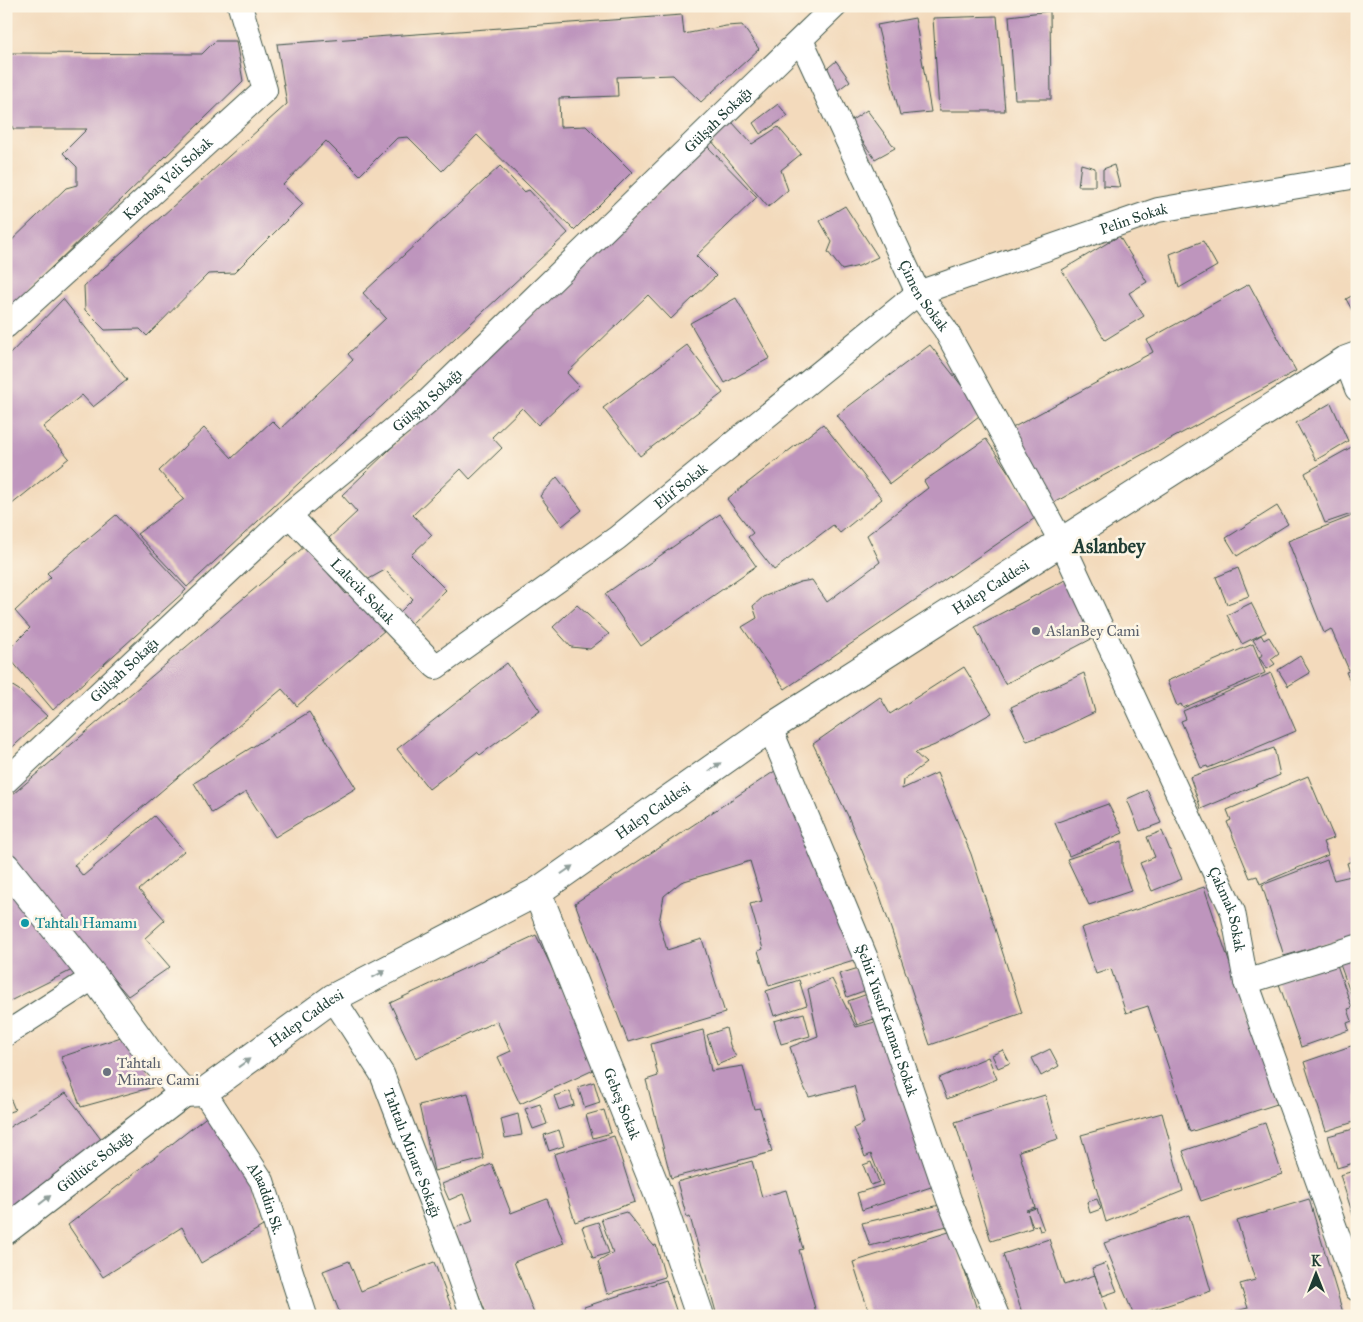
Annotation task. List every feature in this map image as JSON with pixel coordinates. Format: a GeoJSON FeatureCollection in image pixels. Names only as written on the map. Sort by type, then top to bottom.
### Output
{"type":"FeatureCollection","features":[{"type":"Feature","properties":{"kind":"street","name":"Karabaş Veli Sokak"},"geometry":{"type":"LineString","coordinates":[[6,326],[265,90],[240,6]]}},
{"type":"Feature","properties":{"kind":"street","name":"Gülşah Sokağı"},"geometry":{"type":"LineString","coordinates":[[6,781],[289,514],[427,402],[835,6]]}},
{"type":"Feature","properties":{"kind":"street","name":"Çimen Sokak"},"geometry":{"type":"LineString","coordinates":[[801,40],[918,293],[945,330],[1062,543]]}},
{"type":"Feature","properties":{"kind":"street","name":"Pelin Sokak"},"geometry":{"type":"LineString","coordinates":[[918,293],[1158,210],[1357,176]]}},
{"type":"Feature","properties":{"kind":"street","name":"Elif Sokak"},"geometry":{"type":"LineString","coordinates":[[436,667],[617,538],[918,293]]}},
{"type":"Feature","properties":{"kind":"street","name":"Halep Caddesi"},"geometry":{"type":"LineString","coordinates":[[194,1092],[333,998],[537,892],[770,728],[1351,358]]}},
{"type":"Feature","properties":{"kind":"street"},"geometry":{"type":"LineString","coordinates":[[1351,358],[1357,389]]}},
{"type":"Feature","properties":{"kind":"street","name":"Lalecik Sokak"},"geometry":{"type":"LineString","coordinates":[[289,514],[436,667]]}},
{"type":"Feature","properties":{"kind":"street","name":"Çakmak Sokak"},"geometry":{"type":"LineString","coordinates":[[1062,543],[1233,912],[1246,982],[1357,1289]]}},
{"type":"Feature","properties":{"kind":"street","name":"Şehit Yusuf Kamacı Sokak"},"geometry":{"type":"LineString","coordinates":[[770,728],[867,961],[949,1200],[997,1316]]}},
{"type":"Feature","properties":{"kind":"street"},"geometry":{"type":"LineString","coordinates":[[6,867],[94,977],[155,1061],[194,1092]]}},
{"type":"Feature","properties":{"kind":"street","name":"Gebeş Sokak"},"geometry":{"type":"LineString","coordinates":[[537,892],[661,1201],[700,1316]]}},
{"type":"Feature","properties":{"kind":"street"},"geometry":{"type":"LineString","coordinates":[[1246,982],[1357,947]]}},
{"type":"Feature","properties":{"kind":"street"},"geometry":{"type":"LineString","coordinates":[[6,1034],[94,977]]}},
{"type":"Feature","properties":{"kind":"street","name":"Tahtalı Minare Sokağı"},"geometry":{"type":"LineString","coordinates":[[333,998],[382,1074],[473,1316]]}},
{"type":"Feature","properties":{"kind":"street","name":"Güllüce Sokağı"},"geometry":{"type":"LineString","coordinates":[[6,1230],[194,1092]]}},
{"type":"Feature","properties":{"kind":"street","name":"Alaaddin Sk."},"geometry":{"type":"LineString","coordinates":[[194,1092],[262,1181],[305,1316]]}},
{"type":"Feature","properties":{"kind":"building"},"geometry":{"type":"Polygon","coordinates":[[[1050,11],[1051,99],[1015,99],[1009,16],[1050,11]]]}},
{"type":"Feature","properties":{"kind":"building"},"geometry":{"type":"Polygon","coordinates":[[[682,15],[684,34],[742,25],[759,49],[701,102],[673,75],[617,77],[618,96],[559,98],[560,127],[586,126],[632,172],[574,230],[477,135],[442,171],[408,137],[397,138],[360,175],[326,141],[283,185],[303,204],[234,273],[208,274],[147,336],[140,329],[105,330],[85,310],[84,286],[287,104],[277,44],[682,15]]]}},
{"type":"Feature","properties":{"kind":"building"},"geometry":{"type":"Polygon","coordinates":[[[997,16],[1005,111],[939,111],[933,18],[997,16]]]}},
{"type":"Feature","properties":{"kind":"building"},"geometry":{"type":"Polygon","coordinates":[[[915,18],[931,112],[900,115],[877,25],[915,18]]]}},
{"type":"Feature","properties":{"kind":"building"},"geometry":{"type":"Polygon","coordinates":[[[215,41],[236,41],[243,81],[6,312],[6,246],[66,188],[77,185],[77,167],[63,153],[87,129],[13,129],[10,119],[6,116],[6,53],[202,54],[215,41]]]}},
{"type":"Feature","properties":{"kind":"building"},"geometry":{"type":"Polygon","coordinates":[[[836,61],[850,81],[830,96],[815,79],[836,61]]]}},
{"type":"Feature","properties":{"kind":"building"},"geometry":{"type":"Polygon","coordinates":[[[778,104],[788,116],[760,134],[753,123],[778,104]]]}},
{"type":"Feature","properties":{"kind":"building"},"geometry":{"type":"Polygon","coordinates":[[[867,110],[895,148],[875,159],[849,122],[867,110]]]}},
{"type":"Feature","properties":{"kind":"building"},"geometry":{"type":"Polygon","coordinates":[[[732,122],[752,144],[778,127],[801,154],[781,170],[788,190],[768,207],[710,139],[732,122]]]}},
{"type":"Feature","properties":{"kind":"building"},"geometry":{"type":"Polygon","coordinates":[[[707,146],[757,197],[696,256],[716,276],[671,319],[648,295],[567,373],[579,386],[538,425],[522,408],[492,437],[502,448],[470,479],[461,469],[413,515],[432,535],[411,555],[446,590],[408,627],[397,615],[413,599],[385,570],[367,580],[329,538],[357,512],[342,495],[707,146]]]}},
{"type":"Feature","properties":{"kind":"building"},"geometry":{"type":"Polygon","coordinates":[[[1081,164],[1095,168],[1095,186],[1078,186],[1081,164]]]}},
{"type":"Feature","properties":{"kind":"building"},"geometry":{"type":"Polygon","coordinates":[[[1114,165],[1120,187],[1103,186],[1103,169],[1114,165]]]}},
{"type":"Feature","properties":{"kind":"building"},"geometry":{"type":"Polygon","coordinates":[[[500,166],[524,192],[529,190],[568,233],[187,587],[137,534],[184,499],[159,471],[204,428],[232,458],[272,421],[280,429],[353,360],[348,354],[386,318],[363,293],[500,166]]]}},
{"type":"Feature","properties":{"kind":"building"},"geometry":{"type":"Polygon","coordinates":[[[845,206],[878,257],[859,266],[842,270],[828,252],[832,242],[820,221],[845,206]]]}},
{"type":"Feature","properties":{"kind":"building"},"geometry":{"type":"Polygon","coordinates":[[[1119,236],[1147,282],[1129,293],[1144,316],[1105,340],[1062,270],[1119,236]]]}},
{"type":"Feature","properties":{"kind":"building"},"geometry":{"type":"Polygon","coordinates":[[[1203,241],[1217,266],[1179,288],[1170,254],[1203,241]]]}},
{"type":"Feature","properties":{"kind":"building"},"geometry":{"type":"Polygon","coordinates":[[[1249,284],[1296,371],[1044,508],[1003,433],[1153,352],[1147,340],[1249,284]]]}},
{"type":"Feature","properties":{"kind":"building"},"geometry":{"type":"Polygon","coordinates":[[[1357,293],[1357,319],[1346,299],[1357,293]]]}},
{"type":"Feature","properties":{"kind":"building"},"geometry":{"type":"Polygon","coordinates":[[[736,298],[770,358],[725,383],[690,323],[736,298]]]}},
{"type":"Feature","properties":{"kind":"building"},"geometry":{"type":"Polygon","coordinates":[[[63,299],[127,380],[93,407],[82,395],[43,427],[69,458],[6,509],[6,358],[63,299]]]}},
{"type":"Feature","properties":{"kind":"building"},"geometry":{"type":"Polygon","coordinates":[[[687,345],[723,393],[640,456],[603,408],[687,345]]]}},
{"type":"Feature","properties":{"kind":"building"},"geometry":{"type":"Polygon","coordinates":[[[930,345],[983,413],[890,484],[837,415],[930,345]]]}},
{"type":"Feature","properties":{"kind":"building"},"geometry":{"type":"Polygon","coordinates":[[[1331,403],[1348,441],[1316,460],[1296,423],[1331,403]]]}},
{"type":"Feature","properties":{"kind":"building"},"geometry":{"type":"Polygon","coordinates":[[[823,424],[882,499],[840,533],[833,525],[774,570],[748,537],[753,533],[727,499],[823,424]]]}},
{"type":"Feature","properties":{"kind":"building"},"geometry":{"type":"Polygon","coordinates":[[[986,439],[1038,516],[785,689],[742,627],[757,618],[753,606],[763,597],[800,582],[812,580],[827,602],[880,562],[867,535],[928,488],[924,481],[986,439]]]}},
{"type":"Feature","properties":{"kind":"building"},"geometry":{"type":"Polygon","coordinates":[[[1357,444],[1357,512],[1325,523],[1305,473],[1357,444]]]}},
{"type":"Feature","properties":{"kind":"building"},"geometry":{"type":"Polygon","coordinates":[[[557,477],[582,510],[562,526],[540,496],[557,477]]]}},
{"type":"Feature","properties":{"kind":"building"},"geometry":{"type":"Polygon","coordinates":[[[1277,506],[1288,524],[1237,556],[1226,538],[1277,506]]]}},
{"type":"Feature","properties":{"kind":"building"},"geometry":{"type":"Polygon","coordinates":[[[720,514],[756,566],[641,646],[605,594],[720,514]]]}},
{"type":"Feature","properties":{"kind":"building"},"geometry":{"type":"Polygon","coordinates":[[[1357,514],[1357,666],[1349,670],[1331,629],[1324,633],[1288,541],[1357,514]]]}},
{"type":"Feature","properties":{"kind":"building"},"geometry":{"type":"Polygon","coordinates":[[[116,515],[186,590],[53,710],[6,654],[30,628],[15,611],[51,577],[47,573],[116,515]]]}},
{"type":"Feature","properties":{"kind":"building"},"geometry":{"type":"Polygon","coordinates":[[[305,546],[346,594],[351,590],[385,630],[297,706],[282,689],[74,865],[83,876],[154,816],[184,851],[139,890],[165,920],[145,938],[170,967],[128,996],[6,857],[6,800],[305,546]]]}},
{"type":"Feature","properties":{"kind":"building"},"geometry":{"type":"Polygon","coordinates":[[[1238,568],[1249,596],[1227,604],[1216,577],[1238,568]]]}},
{"type":"Feature","properties":{"kind":"building","name":"AslanBey Cami"},"geometry":{"type":"Polygon","coordinates":[[[1067,579],[1097,636],[1005,684],[975,627],[1067,579]]]}},
{"type":"Feature","properties":{"kind":"building"},"geometry":{"type":"Polygon","coordinates":[[[1251,603],[1266,632],[1242,644],[1227,615],[1251,603]]]}},
{"type":"Feature","properties":{"kind":"building"},"geometry":{"type":"Polygon","coordinates":[[[577,605],[609,634],[590,649],[571,647],[553,627],[577,605]]]}},
{"type":"Feature","properties":{"kind":"building"},"geometry":{"type":"Polygon","coordinates":[[[1261,635],[1264,640],[1269,637],[1279,653],[1271,659],[1275,664],[1267,669],[1259,657],[1263,655],[1253,640],[1261,635]]]}},
{"type":"Feature","properties":{"kind":"building"},"geometry":{"type":"Polygon","coordinates":[[[1253,644],[1265,673],[1183,708],[1181,704],[1177,706],[1167,681],[1253,644]]]}},
{"type":"Feature","properties":{"kind":"building"},"geometry":{"type":"Polygon","coordinates":[[[1300,656],[1310,673],[1288,686],[1278,670],[1300,656]]]}},
{"type":"Feature","properties":{"kind":"building"},"geometry":{"type":"Polygon","coordinates":[[[507,663],[540,711],[480,755],[477,752],[429,789],[397,749],[507,663]]]}},
{"type":"Feature","properties":{"kind":"building"},"geometry":{"type":"Polygon","coordinates":[[[964,667],[992,713],[935,745],[915,753],[926,763],[903,780],[902,789],[937,773],[971,854],[1022,1013],[930,1045],[879,893],[848,816],[813,744],[880,697],[890,714],[964,667]]]}},
{"type":"Feature","properties":{"kind":"building"},"geometry":{"type":"Polygon","coordinates":[[[1357,668],[1357,698],[1346,672],[1357,668]]]}},
{"type":"Feature","properties":{"kind":"building"},"geometry":{"type":"Polygon","coordinates":[[[1084,673],[1095,712],[1053,732],[1027,741],[1011,707],[1084,673]]]}},
{"type":"Feature","properties":{"kind":"building"},"geometry":{"type":"Polygon","coordinates":[[[1271,673],[1296,731],[1208,768],[1207,766],[1201,768],[1181,721],[1186,719],[1183,711],[1271,673]]]}},
{"type":"Feature","properties":{"kind":"building"},"geometry":{"type":"Polygon","coordinates":[[[6,682],[19,690],[47,716],[6,753],[6,682]]]}},
{"type":"Feature","properties":{"kind":"building"},"geometry":{"type":"Polygon","coordinates":[[[309,712],[356,788],[275,837],[246,792],[212,813],[194,783],[309,712]]]}},
{"type":"Feature","properties":{"kind":"building"},"geometry":{"type":"Polygon","coordinates":[[[1274,748],[1280,775],[1201,809],[1190,777],[1274,748]]]}},
{"type":"Feature","properties":{"kind":"building"},"geometry":{"type":"Polygon","coordinates":[[[781,767],[857,959],[769,986],[758,951],[763,949],[750,904],[762,901],[750,861],[681,882],[664,896],[659,922],[667,950],[702,939],[725,1013],[628,1042],[575,903],[781,767]]]}},
{"type":"Feature","properties":{"kind":"building"},"geometry":{"type":"Polygon","coordinates":[[[1308,776],[1334,838],[1323,842],[1328,855],[1260,884],[1257,876],[1250,878],[1227,822],[1231,820],[1227,810],[1308,776]]]}},
{"type":"Feature","properties":{"kind":"building"},"geometry":{"type":"Polygon","coordinates":[[[1147,790],[1161,823],[1140,831],[1127,799],[1147,790]]]}},
{"type":"Feature","properties":{"kind":"building"},"geometry":{"type":"Polygon","coordinates":[[[1108,804],[1123,833],[1069,856],[1055,823],[1108,804]]]}},
{"type":"Feature","properties":{"kind":"building"},"geometry":{"type":"Polygon","coordinates":[[[1162,831],[1182,879],[1152,891],[1140,863],[1155,857],[1147,837],[1162,831]]]}},
{"type":"Feature","properties":{"kind":"building"},"geometry":{"type":"Polygon","coordinates":[[[1122,841],[1122,865],[1131,891],[1089,905],[1067,859],[1122,841]]]}},
{"type":"Feature","properties":{"kind":"building"},"geometry":{"type":"Polygon","coordinates":[[[1357,859],[1357,935],[1284,956],[1262,885],[1327,860],[1334,880],[1351,876],[1347,863],[1357,859]]]}},
{"type":"Feature","properties":{"kind":"building","name":"Tahtalı Hamamı"},"geometry":{"type":"Polygon","coordinates":[[[6,881],[82,965],[6,1003],[6,881]]]}},
{"type":"Feature","properties":{"kind":"building"},"geometry":{"type":"Polygon","coordinates":[[[1204,887],[1277,1104],[1190,1132],[1148,1006],[1126,1013],[1111,969],[1096,974],[1081,928],[1204,887]]]}},
{"type":"Feature","properties":{"kind":"building"},"geometry":{"type":"Polygon","coordinates":[[[536,935],[600,1067],[520,1104],[498,1057],[511,1051],[497,1021],[416,1058],[390,1003],[536,935]]]}},
{"type":"Feature","properties":{"kind":"building"},"geometry":{"type":"Polygon","coordinates":[[[1357,952],[1357,1011],[1338,959],[1357,952]]]}},
{"type":"Feature","properties":{"kind":"building"},"geometry":{"type":"Polygon","coordinates":[[[1336,962],[1352,1008],[1348,1009],[1352,1021],[1347,1023],[1349,1030],[1301,1047],[1278,981],[1336,962]]]}},
{"type":"Feature","properties":{"kind":"building"},"geometry":{"type":"Polygon","coordinates":[[[862,967],[869,989],[847,997],[839,974],[862,967]]]}},
{"type":"Feature","properties":{"kind":"building"},"geometry":{"type":"Polygon","coordinates":[[[832,979],[856,1027],[883,1020],[937,1185],[862,1210],[857,1193],[883,1185],[871,1154],[865,1157],[854,1128],[864,1123],[854,1086],[809,1097],[802,1083],[790,1047],[818,1036],[808,989],[832,979]]]}},
{"type":"Feature","properties":{"kind":"building"},"geometry":{"type":"Polygon","coordinates":[[[799,980],[807,1005],[774,1016],[766,991],[799,980]]]}},
{"type":"Feature","properties":{"kind":"building"},"geometry":{"type":"Polygon","coordinates":[[[873,992],[882,1016],[857,1025],[848,1001],[873,992]]]}},
{"type":"Feature","properties":{"kind":"building"},"geometry":{"type":"Polygon","coordinates":[[[804,1013],[810,1036],[781,1044],[774,1021],[804,1013]]]}},
{"type":"Feature","properties":{"kind":"building"},"geometry":{"type":"Polygon","coordinates":[[[726,1028],[730,1045],[736,1057],[717,1065],[707,1035],[726,1028]]]}},
{"type":"Feature","properties":{"kind":"building"},"geometry":{"type":"Polygon","coordinates":[[[703,1030],[711,1071],[743,1066],[754,1109],[760,1108],[772,1152],[671,1178],[646,1080],[658,1076],[651,1044],[703,1030]]]}},
{"type":"Feature","properties":{"kind":"building","name":"Tahtalı Minare Cami"},"geometry":{"type":"Polygon","coordinates":[[[127,1035],[140,1050],[153,1087],[81,1107],[61,1057],[127,1035]]]}},
{"type":"Feature","properties":{"kind":"building"},"geometry":{"type":"Polygon","coordinates":[[[1357,1044],[1357,1121],[1326,1131],[1304,1062],[1357,1044]]]}},
{"type":"Feature","properties":{"kind":"building"},"geometry":{"type":"Polygon","coordinates":[[[1050,1049],[1059,1066],[1041,1076],[1032,1058],[1050,1049]]]}},
{"type":"Feature","properties":{"kind":"building"},"geometry":{"type":"Polygon","coordinates":[[[1003,1050],[1010,1063],[998,1068],[992,1055],[1003,1050]]]}},
{"type":"Feature","properties":{"kind":"building"},"geometry":{"type":"Polygon","coordinates":[[[988,1057],[997,1079],[947,1099],[939,1078],[988,1057]]]}},
{"type":"Feature","properties":{"kind":"building"},"geometry":{"type":"Polygon","coordinates":[[[594,1082],[600,1103],[585,1108],[578,1087],[594,1082]]]}},
{"type":"Feature","properties":{"kind":"building"},"geometry":{"type":"Polygon","coordinates":[[[6,1088],[15,1110],[6,1113],[6,1088]]]}},
{"type":"Feature","properties":{"kind":"building"},"geometry":{"type":"Polygon","coordinates":[[[570,1091],[574,1105],[559,1110],[554,1096],[570,1091]]]}},
{"type":"Feature","properties":{"kind":"building"},"geometry":{"type":"Polygon","coordinates":[[[66,1093],[106,1146],[6,1224],[6,1129],[66,1093]]]}},
{"type":"Feature","properties":{"kind":"building"},"geometry":{"type":"Polygon","coordinates":[[[468,1093],[484,1159],[434,1171],[419,1105],[468,1093]]]}},
{"type":"Feature","properties":{"kind":"building"},"geometry":{"type":"Polygon","coordinates":[[[1045,1095],[1058,1139],[1019,1151],[1035,1207],[1026,1210],[1036,1208],[1044,1230],[1040,1231],[1038,1225],[1033,1226],[1028,1214],[1032,1228],[991,1241],[955,1122],[1045,1095]]]}},
{"type":"Feature","properties":{"kind":"building"},"geometry":{"type":"Polygon","coordinates":[[[540,1104],[547,1124],[533,1129],[525,1109],[540,1104]]]}},
{"type":"Feature","properties":{"kind":"building"},"geometry":{"type":"Polygon","coordinates":[[[604,1110],[611,1133],[593,1138],[586,1115],[604,1110]]]}},
{"type":"Feature","properties":{"kind":"building"},"geometry":{"type":"Polygon","coordinates":[[[1162,1113],[1183,1191],[1106,1222],[1081,1135],[1162,1113]]]}},
{"type":"Feature","properties":{"kind":"building"},"geometry":{"type":"Polygon","coordinates":[[[518,1114],[522,1135],[505,1138],[501,1119],[518,1114]]]}},
{"type":"Feature","properties":{"kind":"building"},"geometry":{"type":"Polygon","coordinates":[[[209,1115],[252,1184],[263,1226],[201,1263],[182,1227],[103,1277],[68,1225],[209,1115]]]}},
{"type":"Feature","properties":{"kind":"building"},"geometry":{"type":"Polygon","coordinates":[[[1265,1123],[1282,1174],[1201,1201],[1183,1151],[1265,1123]]]}},
{"type":"Feature","properties":{"kind":"building"},"geometry":{"type":"Polygon","coordinates":[[[1357,1128],[1357,1162],[1337,1168],[1328,1136],[1357,1128]]]}},
{"type":"Feature","properties":{"kind":"building"},"geometry":{"type":"Polygon","coordinates":[[[559,1130],[564,1146],[549,1151],[544,1135],[559,1130]]]}},
{"type":"Feature","properties":{"kind":"building"},"geometry":{"type":"Polygon","coordinates":[[[614,1136],[635,1202],[575,1222],[554,1154],[614,1136]]]}},
{"type":"Feature","properties":{"kind":"building"},"geometry":{"type":"Polygon","coordinates":[[[752,1161],[762,1197],[786,1190],[803,1249],[799,1250],[817,1316],[717,1316],[690,1217],[687,1218],[677,1182],[752,1161]]]}},
{"type":"Feature","properties":{"kind":"building"},"geometry":{"type":"Polygon","coordinates":[[[871,1162],[879,1182],[871,1185],[863,1165],[871,1162]]]}},
{"type":"Feature","properties":{"kind":"building"},"geometry":{"type":"Polygon","coordinates":[[[492,1164],[511,1213],[547,1199],[564,1243],[514,1262],[535,1316],[487,1316],[453,1229],[473,1221],[463,1194],[449,1200],[442,1184],[492,1164]]]}},
{"type":"Feature","properties":{"kind":"building"},"geometry":{"type":"Polygon","coordinates":[[[1357,1170],[1357,1224],[1356,1224],[1340,1175],[1357,1170]]]}},
{"type":"Feature","properties":{"kind":"building"},"geometry":{"type":"Polygon","coordinates":[[[1097,1199],[1101,1209],[1090,1213],[1087,1202],[1097,1199]]]}},
{"type":"Feature","properties":{"kind":"building"},"geometry":{"type":"Polygon","coordinates":[[[1309,1199],[1344,1316],[1234,1316],[1232,1312],[1248,1308],[1240,1284],[1255,1280],[1237,1221],[1309,1199]]]}},
{"type":"Feature","properties":{"kind":"building"},"geometry":{"type":"Polygon","coordinates":[[[940,1205],[947,1226],[870,1246],[862,1223],[940,1205]]]}},
{"type":"Feature","properties":{"kind":"building"},"geometry":{"type":"Polygon","coordinates":[[[626,1212],[654,1246],[656,1245],[665,1277],[607,1294],[598,1262],[613,1253],[601,1219],[626,1212]]]}},
{"type":"Feature","properties":{"kind":"building"},"geometry":{"type":"Polygon","coordinates":[[[1189,1215],[1211,1291],[1134,1316],[1104,1243],[1189,1215]]]}},
{"type":"Feature","properties":{"kind":"building"},"geometry":{"type":"Polygon","coordinates":[[[598,1222],[609,1253],[593,1258],[582,1227],[598,1222]]]}},
{"type":"Feature","properties":{"kind":"building"},"geometry":{"type":"Polygon","coordinates":[[[952,1231],[979,1316],[870,1316],[853,1262],[952,1231]]]}},
{"type":"Feature","properties":{"kind":"building"},"geometry":{"type":"Polygon","coordinates":[[[1049,1239],[1064,1285],[1095,1275],[1108,1316],[1023,1316],[1003,1254],[1049,1239]]]}},
{"type":"Feature","properties":{"kind":"building"},"geometry":{"type":"Polygon","coordinates":[[[349,1261],[361,1291],[434,1262],[455,1316],[341,1316],[323,1271],[349,1261]]]}},
{"type":"Feature","properties":{"kind":"building"},"geometry":{"type":"Polygon","coordinates":[[[1106,1263],[1117,1291],[1103,1296],[1092,1268],[1106,1263]]]}},
{"type":"Feature","properties":{"kind":"building"},"geometry":{"type":"Polygon","coordinates":[[[666,1280],[678,1316],[587,1316],[584,1307],[666,1280]]]}},
{"type":"Feature","properties":{"kind":"place","name":"AslanBey Cami"},"geometry":{"type":"Point","coordinates":[1036,631]}},
{"type":"Feature","properties":{"kind":"place","name":"Tahtalı Hamamı"},"geometry":{"type":"Point","coordinates":[25,923]}},
{"type":"Feature","properties":{"kind":"place","name":"Tahtalı Minare Cami"},"geometry":{"type":"Point","coordinates":[107,1072]}},
{"type":"Feature","properties":{"kind":"district","name":"Aslanbey"},"geometry":{"type":"Point","coordinates":[1109,546]}}]}
